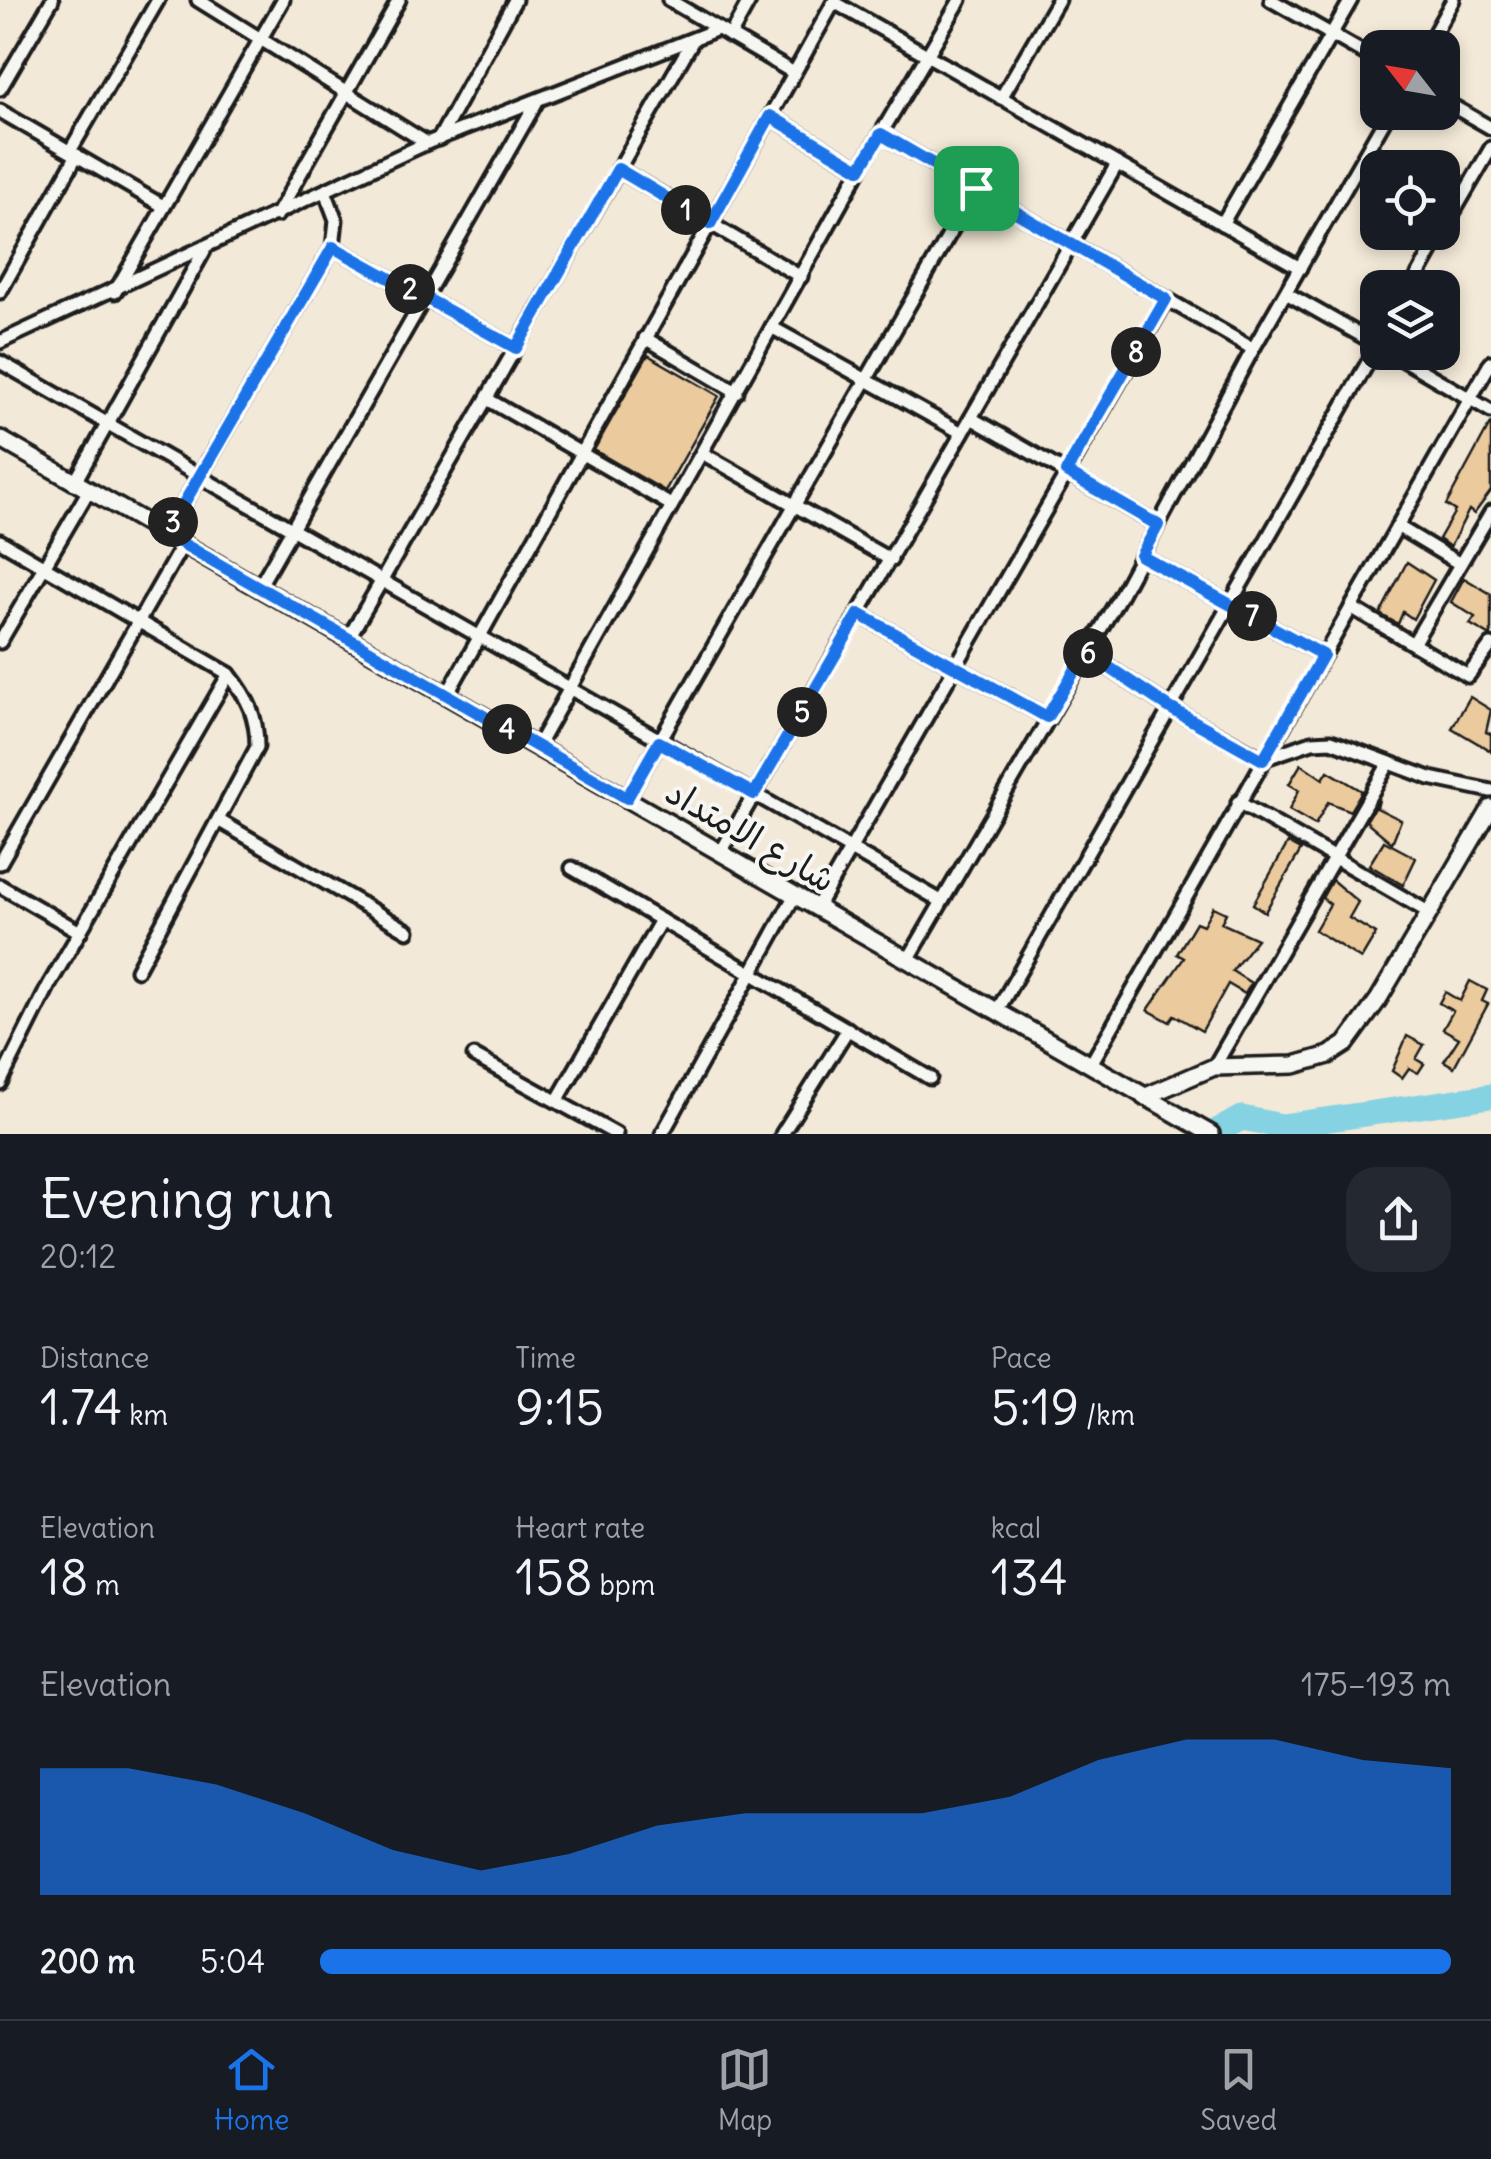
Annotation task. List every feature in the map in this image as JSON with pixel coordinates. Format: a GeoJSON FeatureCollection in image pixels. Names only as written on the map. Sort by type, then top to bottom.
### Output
{"type":"FeatureCollection","features":[{"type":"Feature","properties":{"kind":"street"},"geometry":{"type":"LineString","coordinates":[[0,89],[52,0]]}},
{"type":"Feature","properties":{"kind":"street"},"geometry":{"type":"LineString","coordinates":[[0,292],[158,0]]}},
{"type":"Feature","properties":{"kind":"street"},"geometry":{"type":"LineString","coordinates":[[198,0],[433,140]]}},
{"type":"Feature","properties":{"kind":"street"},"geometry":{"type":"LineString","coordinates":[[115,292],[282,0]]}},
{"type":"Feature","properties":{"kind":"street"},"geometry":{"type":"LineString","coordinates":[[277,215],[398,0]]}},
{"type":"Feature","properties":{"kind":"street"},"geometry":{"type":"LineString","coordinates":[[433,140],[515,0]]}},
{"type":"Feature","properties":{"kind":"street"},"geometry":{"type":"LineString","coordinates":[[668,0],[794,73]]}},
{"type":"Feature","properties":{"kind":"street"},"geometry":{"type":"LineString","coordinates":[[730,36],[750,0]]}},
{"type":"Feature","properties":{"kind":"street"},"geometry":{"type":"LineString","coordinates":[[537,747],[860,169],[960,0]]}},
{"type":"Feature","properties":{"kind":"street"},"geometry":{"type":"LineString","coordinates":[[1001,98],[1058,0]]}},
{"type":"Feature","properties":{"kind":"street"},"geometry":{"type":"LineString","coordinates":[[1272,0],[1360,50]]}},
{"type":"Feature","properties":{"kind":"street"},"geometry":{"type":"LineString","coordinates":[[1222,224],[1351,0]]}},
{"type":"Feature","properties":{"kind":"street"},"geometry":{"type":"LineString","coordinates":[[1436,30],[1453,0]]}},
{"type":"Feature","properties":{"kind":"street"},"geometry":{"type":"LineString","coordinates":[[447,695],[834,1],[1300,268]]}},
{"type":"Feature","properties":{"kind":"street"},"geometry":{"type":"LineString","coordinates":[[0,342],[204,251],[433,140],[718,29]]}},
{"type":"Feature","properties":{"kind":"street"},"geometry":{"type":"LineString","coordinates":[[348,638],[694,40]]}},
{"type":"Feature","properties":{"kind":"street"},"geometry":{"type":"LineString","coordinates":[[258,588],[536,102]]}},
{"type":"Feature","properties":{"kind":"street"},"geometry":{"type":"LineString","coordinates":[[0,110],[163,206]]}},
{"type":"Feature","properties":{"kind":"street"},"geometry":{"type":"LineString","coordinates":[[1460,110],[1491,128]]}},
{"type":"Feature","properties":{"kind":"street"},"geometry":{"type":"LineString","coordinates":[[770,116],[860,169]]}},
{"type":"Feature","properties":{"kind":"street"},"geometry":{"type":"LineString","coordinates":[[908,960],[1141,556],[1253,349],[1379,130]]}},
{"type":"Feature","properties":{"kind":"street"},"geometry":{"type":"LineString","coordinates":[[881,134],[1253,349]]}},
{"type":"Feature","properties":{"kind":"street"},"geometry":{"type":"LineString","coordinates":[[1460,201],[1491,148]]}},
{"type":"Feature","properties":{"kind":"street"},"geometry":{"type":"LineString","coordinates":[[721,852],[1117,164]]}},
{"type":"Feature","properties":{"kind":"street"},"geometry":{"type":"LineString","coordinates":[[618,169],[801,277]]}},
{"type":"Feature","properties":{"kind":"street"},"geometry":{"type":"LineString","coordinates":[[627,798],[976,188]]}},
{"type":"Feature","properties":{"kind":"street"},"geometry":{"type":"LineString","coordinates":[[166,534],[333,247],[336,220],[325,192]]}},
{"type":"Feature","properties":{"kind":"street"},"geometry":{"type":"LineString","coordinates":[[333,247],[516,348]]}},
{"type":"Feature","properties":{"kind":"street"},"geometry":{"type":"LineString","coordinates":[[0,642],[44,566],[108,424],[204,251]]}},
{"type":"Feature","properties":{"kind":"street"},"geometry":{"type":"LineString","coordinates":[[1286,292],[1360,335]]}},
{"type":"Feature","properties":{"kind":"street"},"geometry":{"type":"LineString","coordinates":[[816,907],[1166,299]]}},
{"type":"Feature","properties":{"kind":"street"},"geometry":{"type":"LineString","coordinates":[[773,328],[962,433]]}},
{"type":"Feature","properties":{"kind":"street"},"geometry":{"type":"LineString","coordinates":[[645,338],[737,392]]}},
{"type":"Feature","properties":{"kind":"street"},"geometry":{"type":"LineString","coordinates":[[0,362],[941,901]]}},
{"type":"Feature","properties":{"kind":"street"},"geometry":{"type":"LineString","coordinates":[[1091,1064],[1491,362]]}},
{"type":"Feature","properties":{"kind":"street"},"geometry":{"type":"LineString","coordinates":[[997,1011],[1364,370]]}},
{"type":"Feature","properties":{"kind":"street"},"geometry":{"type":"LineString","coordinates":[[1421,370],[1491,411]]}},
{"type":"Feature","properties":{"kind":"street"},"geometry":{"type":"LineString","coordinates":[[487,399],[671,505]]}},
{"type":"Feature","properties":{"kind":"street"},"geometry":{"type":"LineString","coordinates":[[971,418],[1158,525]]}},
{"type":"Feature","properties":{"kind":"street","name":"شارع الامتداد"},"geometry":{"type":"LineString","coordinates":[[0,439],[1211,1134]]}},
{"type":"Feature","properties":{"kind":"street"},"geometry":{"type":"LineString","coordinates":[[702,453],[891,560]]}},
{"type":"Feature","properties":{"kind":"street"},"geometry":{"type":"LineString","coordinates":[[1413,644],[1491,512]]}},
{"type":"Feature","properties":{"kind":"street"},"geometry":{"type":"LineString","coordinates":[[1397,526],[1460,564]]}},
{"type":"Feature","properties":{"kind":"street"},"geometry":{"type":"LineString","coordinates":[[0,540],[229,674],[248,698],[257,723],[257,747],[138,970]]}},
{"type":"Feature","properties":{"kind":"street"},"geometry":{"type":"LineString","coordinates":[[0,863],[183,544]]}},
{"type":"Feature","properties":{"kind":"street"},"geometry":{"type":"LineString","coordinates":[[1141,556],[1323,655]]}},
{"type":"Feature","properties":{"kind":"street"},"geometry":{"type":"LineString","coordinates":[[1350,607],[1468,676],[1491,644]]}},
{"type":"Feature","properties":{"kind":"street"},"geometry":{"type":"LineString","coordinates":[[859,614],[1047,717]]}},
{"type":"Feature","properties":{"kind":"street"},"geometry":{"type":"LineString","coordinates":[[1086,652],[1170,708],[1263,760],[1312,742],[1330,741],[1389,763],[1491,791]]}},
{"type":"Feature","properties":{"kind":"street"},"geometry":{"type":"LineString","coordinates":[[0,1083],[80,932],[229,674]]}},
{"type":"Feature","properties":{"kind":"street"},"geometry":{"type":"LineString","coordinates":[[1214,1067],[1389,763]]}},
{"type":"Feature","properties":{"kind":"street"},"geometry":{"type":"LineString","coordinates":[[1238,802],[1430,913]]}},
{"type":"Feature","properties":{"kind":"street"},"geometry":{"type":"LineString","coordinates":[[1152,1100],[1214,1067],[1294,1065],[1329,1055],[1346,1044],[1490,813]]}},
{"type":"Feature","properties":{"kind":"street"},"geometry":{"type":"LineString","coordinates":[[218,820],[408,931]]}},
{"type":"Feature","properties":{"kind":"street"},"geometry":{"type":"LineString","coordinates":[[572,868],[930,1078]]}},
{"type":"Feature","properties":{"kind":"street"},"geometry":{"type":"LineString","coordinates":[[0,886],[80,932]]}},
{"type":"Feature","properties":{"kind":"street"},"geometry":{"type":"LineString","coordinates":[[662,1134],[794,894]]}},
{"type":"Feature","properties":{"kind":"street"},"geometry":{"type":"LineString","coordinates":[[558,1100],[661,920]]}},
{"type":"Feature","properties":{"kind":"street"},"geometry":{"type":"LineString","coordinates":[[782,1134],[848,1029]]}},
{"type":"Feature","properties":{"kind":"street"},"geometry":{"type":"LineString","coordinates":[[474,1056],[616,1134]]}},
{"type":"Feature","properties":{"kind":"building"},"geometry":{"type":"Polygon","coordinates":[[[648,355],[719,396],[665,491],[594,450],[648,355]]]}},
{"type":"Feature","properties":{"kind":"building"},"geometry":{"type":"Polygon","coordinates":[[[1491,422],[1491,491],[1474,514],[1469,510],[1450,547],[1439,539],[1455,511],[1446,505],[1491,422]]]}},
{"type":"Feature","properties":{"kind":"building"},"geometry":{"type":"Polygon","coordinates":[[[1407,562],[1434,580],[1413,619],[1403,612],[1398,624],[1380,614],[1407,562]]]}},
{"type":"Feature","properties":{"kind":"building"},"geometry":{"type":"Polygon","coordinates":[[[1464,578],[1491,594],[1491,636],[1470,624],[1475,617],[1451,602],[1464,578]]]}},
{"type":"Feature","properties":{"kind":"building"},"geometry":{"type":"Polygon","coordinates":[[[1470,697],[1491,710],[1486,732],[1491,734],[1491,751],[1452,728],[1470,697]]]}},
{"type":"Feature","properties":{"kind":"building"},"geometry":{"type":"Polygon","coordinates":[[[1301,764],[1323,779],[1328,771],[1362,791],[1350,811],[1328,802],[1315,825],[1289,810],[1299,790],[1289,784],[1301,764]]]}},
{"type":"Feature","properties":{"kind":"building"},"geometry":{"type":"Polygon","coordinates":[[[1379,800],[1377,808],[1401,820],[1392,843],[1366,821],[1379,800]]]}},
{"type":"Feature","properties":{"kind":"building"},"geometry":{"type":"Polygon","coordinates":[[[1384,841],[1416,858],[1403,885],[1369,865],[1384,841]]]}},
{"type":"Feature","properties":{"kind":"building"},"geometry":{"type":"Polygon","coordinates":[[[1288,843],[1301,850],[1265,912],[1253,904],[1288,843]]]}},
{"type":"Feature","properties":{"kind":"building"},"geometry":{"type":"Polygon","coordinates":[[[1332,880],[1358,902],[1349,918],[1376,934],[1361,959],[1315,930],[1330,904],[1322,898],[1332,880]]]}},
{"type":"Feature","properties":{"kind":"building"},"geometry":{"type":"Polygon","coordinates":[[[1213,907],[1226,913],[1221,923],[1257,939],[1232,971],[1251,983],[1245,994],[1228,984],[1202,1031],[1174,1015],[1170,1022],[1148,1010],[1184,958],[1177,954],[1196,922],[1203,925],[1213,907]]]}},
{"type":"Feature","properties":{"kind":"building"},"geometry":{"type":"Polygon","coordinates":[[[1470,981],[1487,990],[1482,1001],[1488,1004],[1454,1067],[1444,1061],[1459,1038],[1443,1029],[1453,1011],[1439,1003],[1445,992],[1460,1001],[1470,981]]]}},
{"type":"Feature","properties":{"kind":"building"},"geometry":{"type":"Polygon","coordinates":[[[1407,1036],[1424,1045],[1416,1059],[1424,1064],[1418,1073],[1409,1068],[1402,1078],[1392,1071],[1407,1036]]]}},
{"type":"Feature","properties":{"kind":"waterway"},"geometry":{"type":"LineString","coordinates":[[1211,1134],[1242,1118],[1282,1126],[1491,1096]]}},
{"type":"Feature","properties":{"kind":"route"},"geometry":{"type":"LineString","coordinates":[[770,116],[860,169],[881,134],[976,188],[1166,299],[1066,472],[1158,525],[1141,556],[1323,655],[1263,760],[1170,708],[1086,652],[1047,717],[859,614],[754,794],[659,742],[627,798],[166,534],[333,247],[516,348],[618,169],[710,224],[770,116]]}}]}
